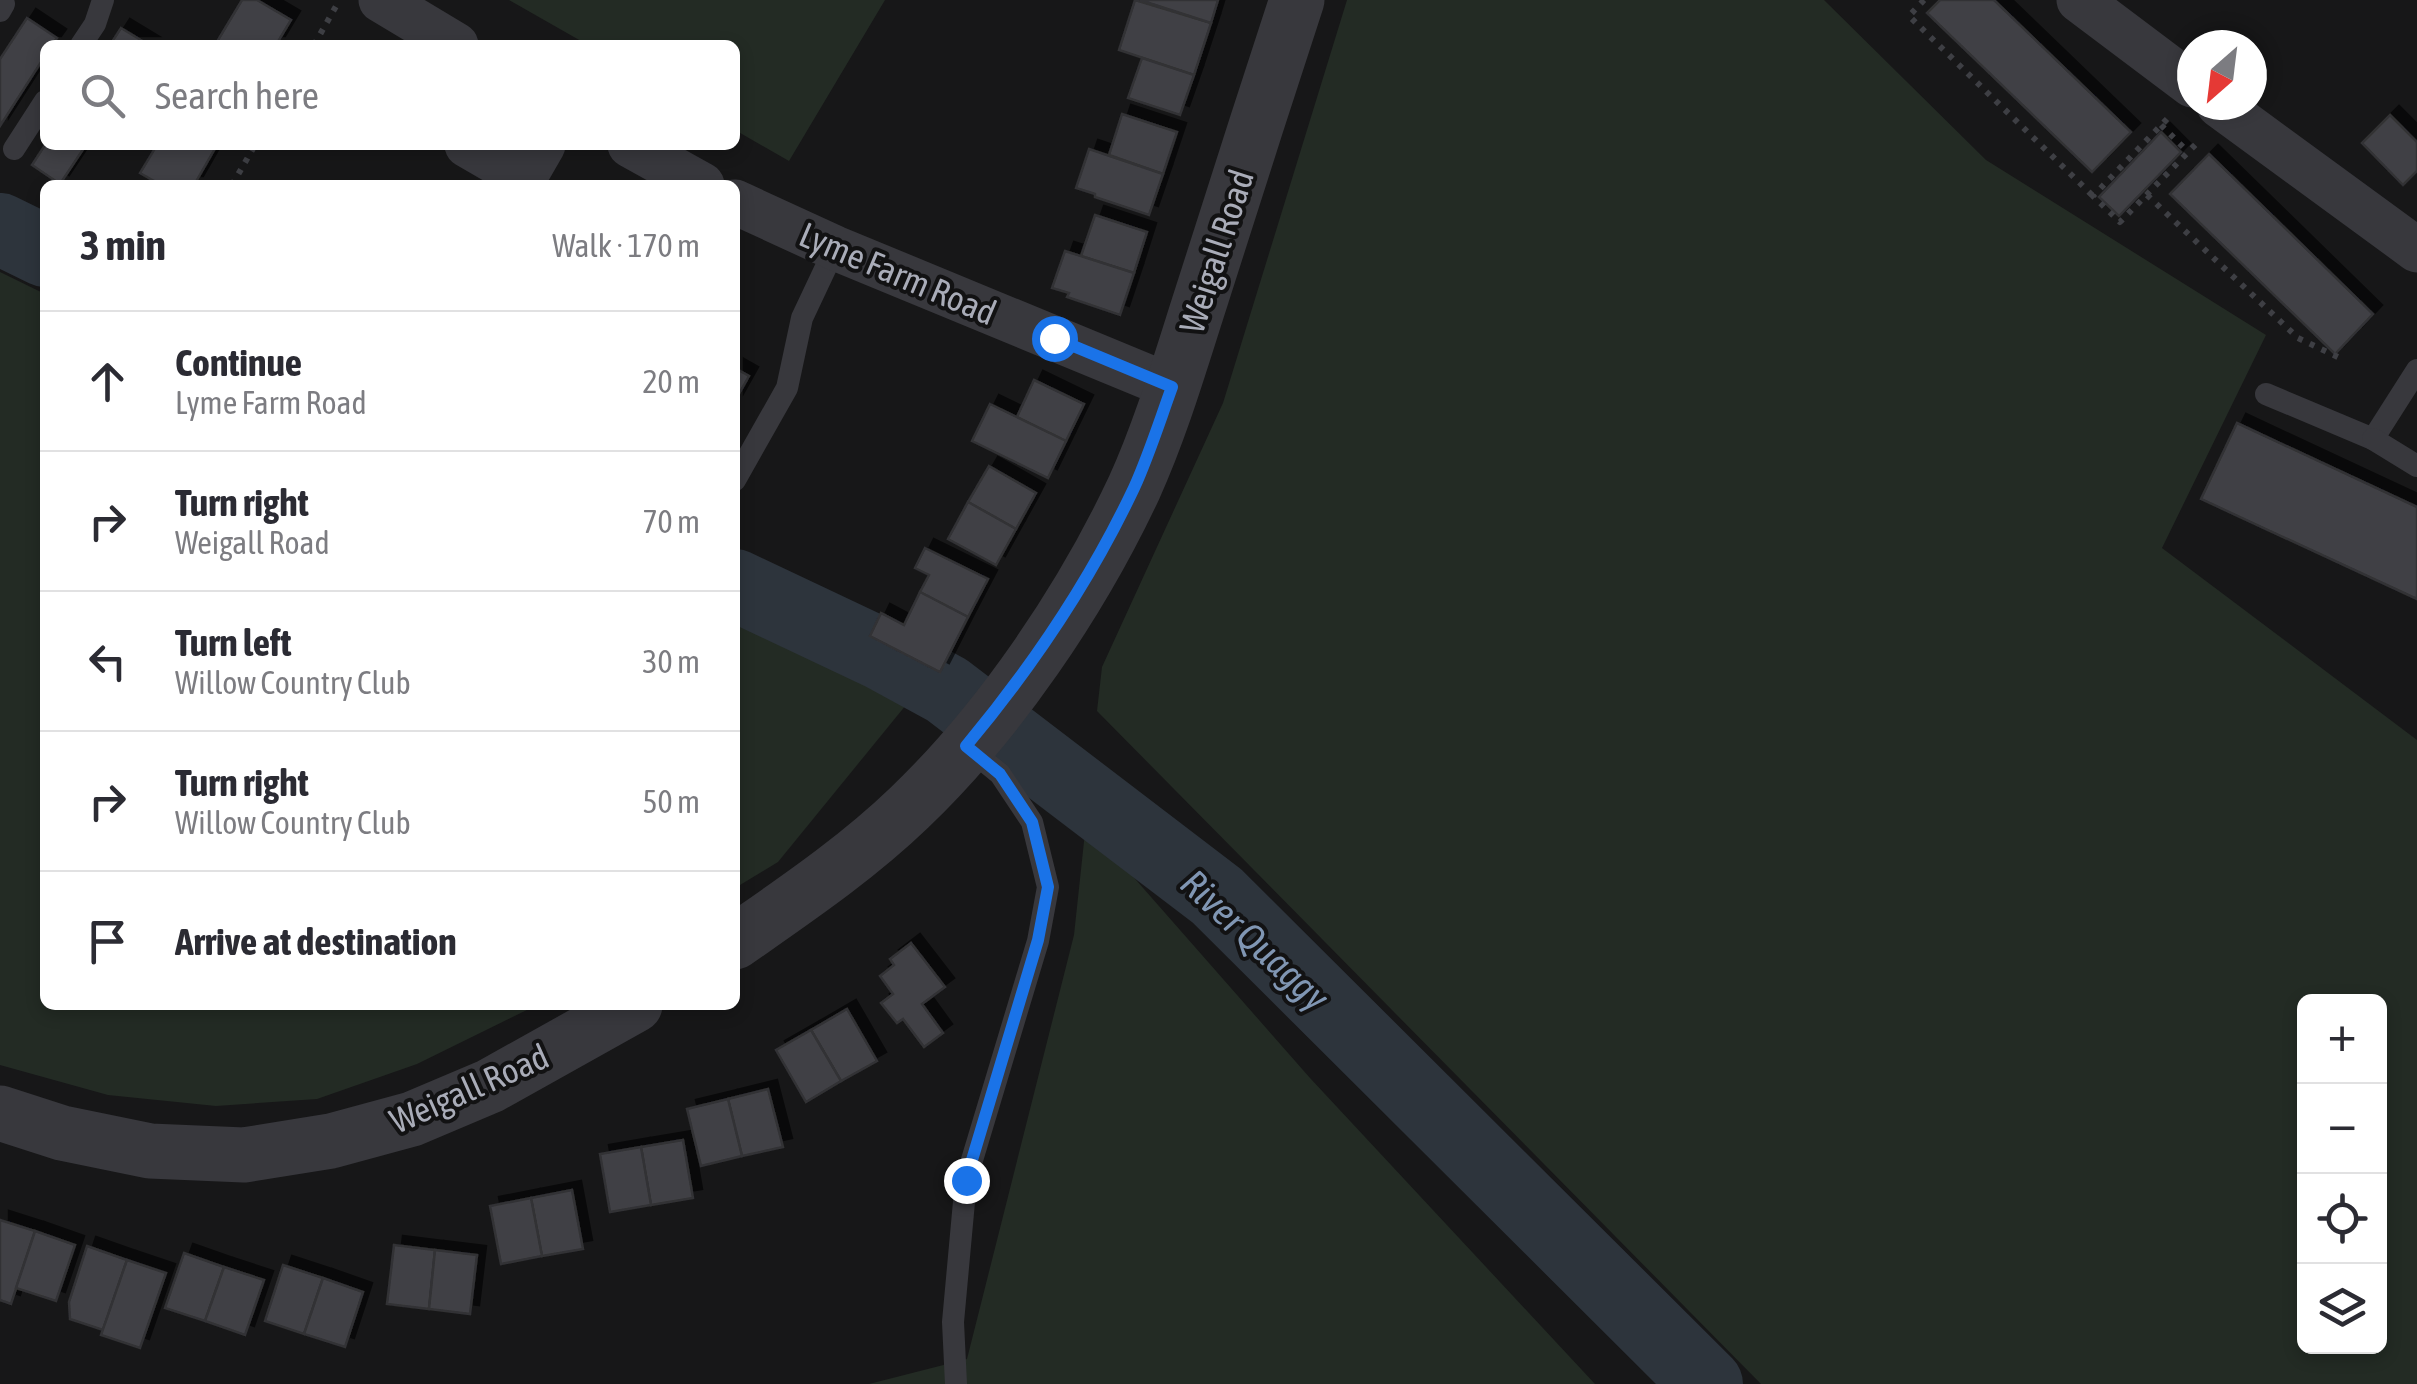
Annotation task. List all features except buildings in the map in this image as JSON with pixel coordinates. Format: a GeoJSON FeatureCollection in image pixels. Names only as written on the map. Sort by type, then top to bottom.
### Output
{"type":"FeatureCollection","features":[{"type":"Feature","properties":{"kind":"street"},"geometry":{"type":"LineString","coordinates":[[381,0],[448,40]]}},
{"type":"Feature","properties":{"kind":"street","name":"Weigall Road"},"geometry":{"type":"LineString","coordinates":[[740,939],[833,874],[908,808],[981,728],[1062,618],[1101,553],[1135,485],[1172,387],[1297,0]]}},
{"type":"Feature","properties":{"kind":"street"},"geometry":{"type":"LineString","coordinates":[[2078,0],[2177,95]]}},
{"type":"Feature","properties":{"kind":"street"},"geometry":{"type":"LineString","coordinates":[[2239,120],[2417,250]]}},
{"type":"Feature","properties":{"kind":"street"},"geometry":{"type":"LineString","coordinates":[[476,150],[524,178],[540,150]]}},
{"type":"Feature","properties":{"kind":"street"},"geometry":{"type":"LineString","coordinates":[[639,150],[693,180]]}},
{"type":"Feature","properties":{"kind":"street","name":"Lyme Farm Road"},"geometry":{"type":"LineString","coordinates":[[740,204],[835,248],[1172,387]]}},
{"type":"Feature","properties":{"kind":"street","name":"Weigall Road"},"geometry":{"type":"LineString","coordinates":[[0,1112],[62,1133],[150,1151],[244,1154],[331,1141],[412,1119],[490,1086],[627,1010]]}},
{"type":"Feature","properties":{"kind":"lane"},"geometry":{"type":"LineString","coordinates":[[85,40],[103,0]]}},
{"type":"Feature","properties":{"kind":"lane"},"geometry":{"type":"LineString","coordinates":[[0,2],[4,4],[0,10]]}},
{"type":"Feature","properties":{"kind":"lane"},"geometry":{"type":"LineString","coordinates":[[14,149],[40,109]]}},
{"type":"Feature","properties":{"kind":"lane"},"geometry":{"type":"LineString","coordinates":[[740,471],[787,388],[802,318],[835,248]]}},
{"type":"Feature","properties":{"kind":"lane"},"geometry":{"type":"LineString","coordinates":[[2374,440],[2417,370]]}},
{"type":"Feature","properties":{"kind":"lane"},"geometry":{"type":"LineString","coordinates":[[2266,394],[2374,440],[2417,466]]}},
{"type":"Feature","properties":{"kind":"lane"},"geometry":{"type":"LineString","coordinates":[[956,1384],[954,1322],[966,1180],[1038,940],[1048,887],[1032,822],[1000,774],[981,728]]}},
{"type":"Feature","properties":{"kind":"path"},"geometry":{"type":"LineString","coordinates":[[317,40],[340,0]]}},
{"type":"Feature","properties":{"kind":"path"},"geometry":{"type":"LineString","coordinates":[[1924,0],[1909,16],[2120,222],[2213,120]]}},
{"type":"Feature","properties":{"kind":"path"},"geometry":{"type":"LineString","coordinates":[[2093,196],[2177,106]]}},
{"type":"Feature","properties":{"kind":"path"},"geometry":{"type":"LineString","coordinates":[[2161,125],[2188,152]]}},
{"type":"Feature","properties":{"kind":"path"},"geometry":{"type":"LineString","coordinates":[[235,180],[252,150]]}},
{"type":"Feature","properties":{"kind":"path"},"geometry":{"type":"LineString","coordinates":[[2147,195],[2298,338],[2342,359]]}},
{"type":"Feature","properties":{"kind":"shaded area"},"geometry":{"type":"Polygon","coordinates":[[[509,0],[885,0],[789,161],[740,133],[740,40],[579,40],[509,0]]]}},
{"type":"Feature","properties":{"kind":"shaded area"},"geometry":{"type":"Polygon","coordinates":[[[1347,0],[1824,0],[1986,160],[2266,335],[2162,548],[2417,740],[2417,1384],[1761,1384],[1097,711],[1102,667],[1223,403],[1347,0]]]}},
{"type":"Feature","properties":{"kind":"shaded area"},"geometry":{"type":"Polygon","coordinates":[[[0,272],[40,292],[40,1010],[527,1010],[417,1064],[317,1099],[216,1106],[108,1095],[0,1065],[0,272]]]}},
{"type":"Feature","properties":{"kind":"shaded area"},"geometry":{"type":"Polygon","coordinates":[[[740,625],[906,705],[778,862],[740,885],[740,625]]]}},
{"type":"Feature","properties":{"kind":"shaded area"},"geometry":{"type":"Polygon","coordinates":[[[1086,823],[1310,1078],[1595,1384],[869,1384],[967,1359],[1074,935],[1086,823]]]}},
{"type":"Feature","properties":{"kind":"waterway","name":"River Quaggy"},"geometry":{"type":"LineString","coordinates":[[0,229],[40,249]]}},
{"type":"Feature","properties":{"kind":"waterway","name":"River Quaggy"},"geometry":{"type":"LineString","coordinates":[[740,587],[947,690],[1217,896],[1707,1384]]}},
{"type":"Feature","properties":{"kind":"route"},"geometry":{"type":"LineString","coordinates":[[966,1180],[1038,940],[1048,887],[1032,822],[1000,774],[966,746],[1062,618],[1101,553],[1135,485],[1172,387],[1054,338]]}}]}
